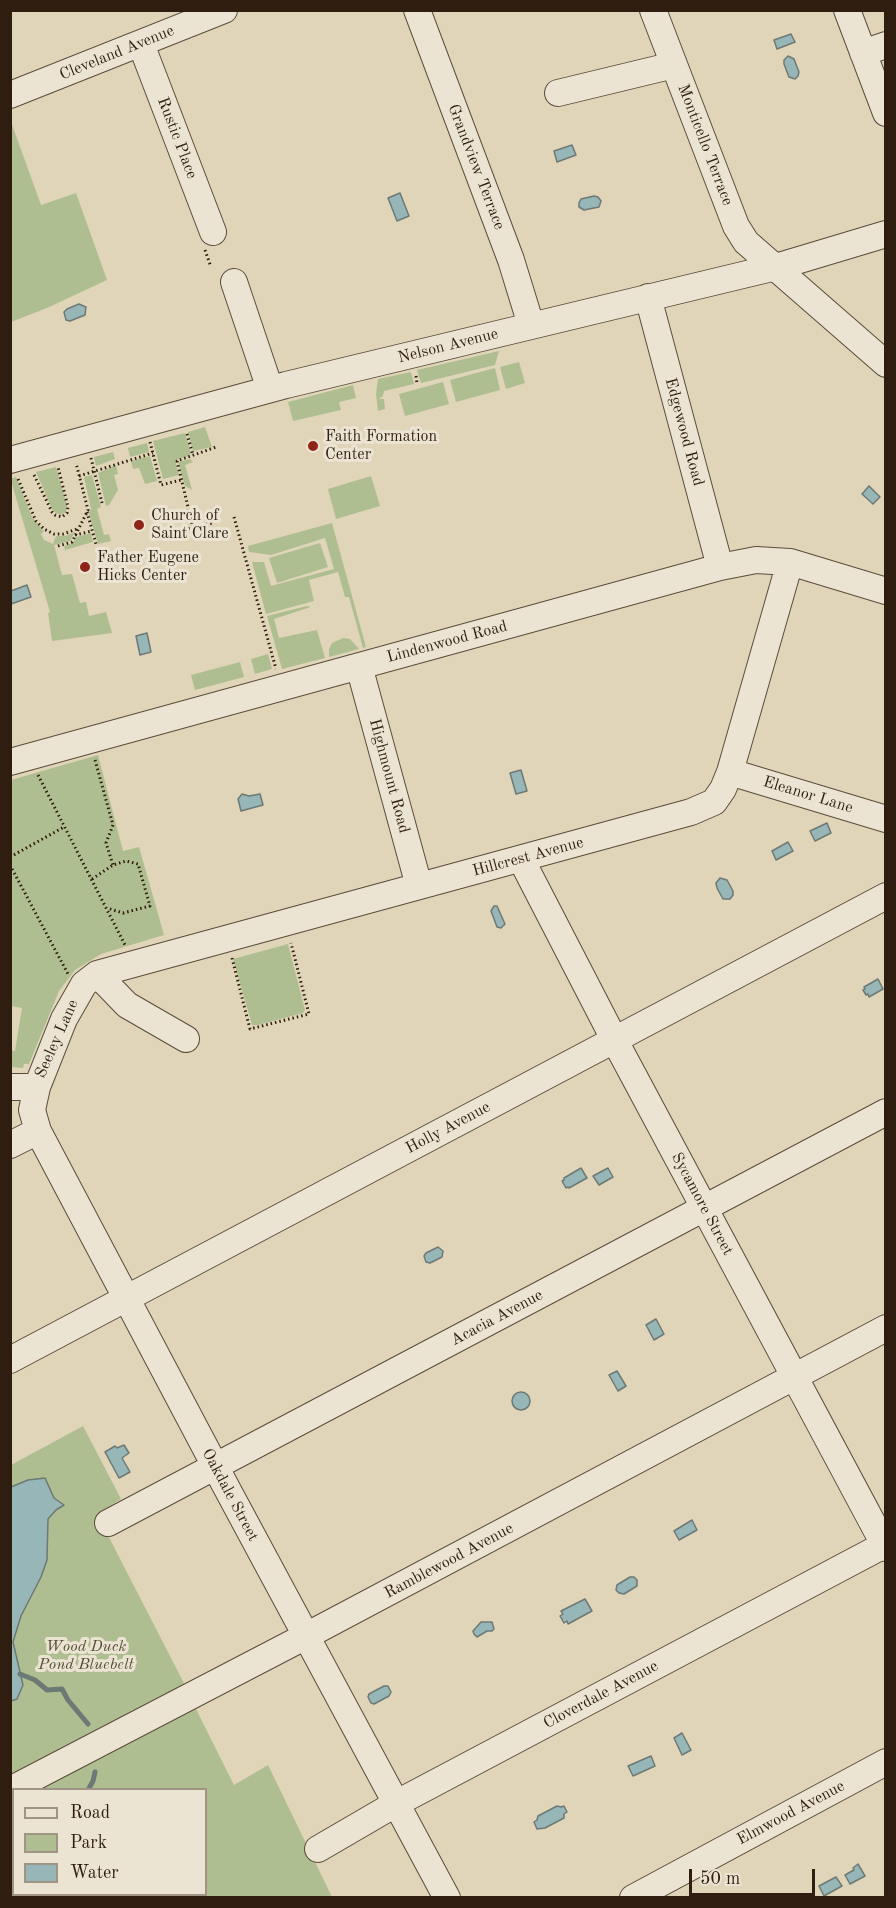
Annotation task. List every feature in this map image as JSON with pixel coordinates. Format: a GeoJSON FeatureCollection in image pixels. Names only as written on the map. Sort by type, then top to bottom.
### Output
{"type":"FeatureCollection","features":[{"type":"Feature","properties":{"kind":"street","name":"Cleveland Avenue"},"geometry":{"type":"LineString","coordinates":[[10,95],[141,44],[165,22],[224,10]]}},
{"type":"Feature","properties":{"kind":"street","name":"Grandview Terrace"},"geometry":{"type":"LineString","coordinates":[[417,10],[511,260],[531,326]]}},
{"type":"Feature","properties":{"kind":"street","name":"Monticello Terrace"},"geometry":{"type":"LineString","coordinates":[[653,10],[736,226],[746,242],[885,364]]}},
{"type":"Feature","properties":{"kind":"street"},"geometry":{"type":"LineString","coordinates":[[847,10],[874,49],[885,112]]}},
{"type":"Feature","properties":{"kind":"street","name":"Rustic Place"},"geometry":{"type":"LineString","coordinates":[[141,44],[209,241]]}},
{"type":"Feature","properties":{"kind":"street"},"geometry":{"type":"LineString","coordinates":[[558,93],[674,65]]}},
{"type":"Feature","properties":{"kind":"street","name":"Nelson Avenue"},"geometry":{"type":"LineString","coordinates":[[20,469],[270,389],[776,267],[885,234]]}},
{"type":"Feature","properties":{"kind":"street"},"geometry":{"type":"LineString","coordinates":[[234,282],[270,389]]}},
{"type":"Feature","properties":{"kind":"street","name":"Edgewood Road"},"geometry":{"type":"LineString","coordinates":[[648,297],[720,567]]}},
{"type":"Feature","properties":{"kind":"street","name":"Lindenwood Road"},"geometry":{"type":"LineString","coordinates":[[10,762],[720,567],[756,560],[790,562],[885,591]]}},
{"type":"Feature","properties":{"kind":"street","name":"Hillcrest Avenue"},"geometry":{"type":"LineString","coordinates":[[97,974],[691,812],[714,802],[723,789],[730,772],[790,562]]}},
{"type":"Feature","properties":{"kind":"street","name":"Highmount Road"},"geometry":{"type":"LineString","coordinates":[[359,666],[419,886]]}},
{"type":"Feature","properties":{"kind":"street","name":"Eleanor Lane"},"geometry":{"type":"LineString","coordinates":[[730,772],[884,812]]}},
{"type":"Feature","properties":{"kind":"street","name":"Sycamore Street"},"geometry":{"type":"LineString","coordinates":[[521,859],[614,1039],[885,1546]]}},
{"type":"Feature","properties":{"kind":"street","name":"Holly Avenue"},"geometry":{"type":"LineString","coordinates":[[10,1360],[885,896]]}},
{"type":"Feature","properties":{"kind":"street"},"geometry":{"type":"LineString","coordinates":[[97,974],[127,1005],[186,1039]]}},
{"type":"Feature","properties":{"kind":"street","name":"Seeley Lane"},"geometry":{"type":"LineString","coordinates":[[10,1087],[37,1087],[64,1019],[84,984],[97,974]]}},
{"type":"Feature","properties":{"kind":"street","name":"Oakdale Street"},"geometry":{"type":"LineString","coordinates":[[37,1087],[32,1110],[38,1131],[215,1467],[447,1898]]}},
{"type":"Feature","properties":{"kind":"street","name":"Acacia Avenue"},"geometry":{"type":"LineString","coordinates":[[108,1523],[885,1112]]}},
{"type":"Feature","properties":{"kind":"street"},"geometry":{"type":"LineString","coordinates":[[10,1145],[38,1131]]}},
{"type":"Feature","properties":{"kind":"street","name":"Ramblewood Avenue"},"geometry":{"type":"LineString","coordinates":[[14,1788],[306,1636],[885,1328]]}},
{"type":"Feature","properties":{"kind":"street","name":"Cloverdale Avenue"},"geometry":{"type":"LineString","coordinates":[[318,1849],[397,1803],[885,1546]]}},
{"type":"Feature","properties":{"kind":"street","name":"Elmwood Avenue"},"geometry":{"type":"LineString","coordinates":[[633,1898],[885,1762]]}},
{"type":"Feature","properties":{"kind":"path"},"geometry":{"type":"LineString","coordinates":[[209,241],[211,267]]}},
{"type":"Feature","properties":{"kind":"path"},"geometry":{"type":"LineString","coordinates":[[185,428],[193,455]]}},
{"type":"Feature","properties":{"kind":"path"},"geometry":{"type":"LineString","coordinates":[[150,440],[161,485],[181,480]]}},
{"type":"Feature","properties":{"kind":"path"},"geometry":{"type":"LineString","coordinates":[[193,528],[177,461],[216,447]]}},
{"type":"Feature","properties":{"kind":"path"},"geometry":{"type":"LineString","coordinates":[[79,476],[153,453]]}},
{"type":"Feature","properties":{"kind":"path"},"geometry":{"type":"LineString","coordinates":[[122,454],[123,461]]}},
{"type":"Feature","properties":{"kind":"path"},"geometry":{"type":"LineString","coordinates":[[90,455],[102,503]]}},
{"type":"Feature","properties":{"kind":"path"},"geometry":{"type":"LineString","coordinates":[[75,459],[96,544]]}},
{"type":"Feature","properties":{"kind":"path"},"geometry":{"type":"LineString","coordinates":[[20,469],[52,512],[62,517],[67,513],[68,507],[57,464]]}},
{"type":"Feature","properties":{"kind":"path"},"geometry":{"type":"LineString","coordinates":[[20,469],[36,521],[44,529],[54,534],[63,534],[79,527]]}},
{"type":"Feature","properties":{"kind":"path"},"geometry":{"type":"LineString","coordinates":[[58,546],[72,542],[87,512]]}},
{"type":"Feature","properties":{"kind":"path"},"geometry":{"type":"LineString","coordinates":[[234,517],[277,671]]}},
{"type":"Feature","properties":{"kind":"path"},"geometry":{"type":"LineString","coordinates":[[184,530],[212,523]]}},
{"type":"Feature","properties":{"kind":"path"},"geometry":{"type":"LineString","coordinates":[[75,536],[92,531]]}},
{"type":"Feature","properties":{"kind":"path"},"geometry":{"type":"LineString","coordinates":[[94,754],[113,825],[106,843],[112,864]]}},
{"type":"Feature","properties":{"kind":"path"},"geometry":{"type":"LineString","coordinates":[[36,770],[126,948]]}},
{"type":"Feature","properties":{"kind":"path"},"geometry":{"type":"LineString","coordinates":[[10,857],[65,827]]}},
{"type":"Feature","properties":{"kind":"path"},"geometry":{"type":"LineString","coordinates":[[91,879],[112,864],[126,861],[138,864],[150,906],[123,913],[106,907]]}},
{"type":"Feature","properties":{"kind":"path"},"geometry":{"type":"LineString","coordinates":[[10,865],[70,978]]}},
{"type":"Feature","properties":{"kind":"path"},"geometry":{"type":"LineString","coordinates":[[231,957],[250,1029],[309,1014],[290,940]]}},
{"type":"Feature","properties":{"kind":"green space"},"geometry":{"type":"Polygon","coordinates":[[[10,119],[41,205],[76,193],[107,280],[11,322],[10,119]]]}},
{"type":"Feature","properties":{"kind":"green space"},"geometry":{"type":"Polygon","coordinates":[[[499,351],[495,365],[421,383],[417,370],[499,351]]]}},
{"type":"Feature","properties":{"kind":"green space"},"geometry":{"type":"Polygon","coordinates":[[[519,362],[525,383],[506,389],[500,367],[519,362]]]}},
{"type":"Feature","properties":{"kind":"green space"},"geometry":{"type":"Polygon","coordinates":[[[495,368],[500,390],[456,402],[450,380],[495,368]]]}},
{"type":"Feature","properties":{"kind":"green space"},"geometry":{"type":"Polygon","coordinates":[[[411,372],[414,384],[384,391],[383,396],[379,399],[384,399],[385,409],[378,411],[376,394],[378,379],[411,372]]]}},
{"type":"Feature","properties":{"kind":"green space"},"geometry":{"type":"Polygon","coordinates":[[[443,382],[449,404],[405,416],[399,394],[443,382]]]}},
{"type":"Feature","properties":{"kind":"green space"},"geometry":{"type":"Polygon","coordinates":[[[353,385],[356,398],[339,402],[341,410],[293,421],[288,402],[353,385]]]}},
{"type":"Feature","properties":{"kind":"green space"},"geometry":{"type":"Polygon","coordinates":[[[205,427],[212,447],[193,451],[188,432],[205,427]]]}},
{"type":"Feature","properties":{"kind":"green space"},"geometry":{"type":"Polygon","coordinates":[[[185,433],[191,453],[189,456],[175,460],[179,475],[163,479],[153,441],[185,433]]]}},
{"type":"Feature","properties":{"kind":"green space"},"geometry":{"type":"Polygon","coordinates":[[[147,443],[149,452],[130,457],[128,448],[147,443]]]}},
{"type":"Feature","properties":{"kind":"green space"},"geometry":{"type":"Polygon","coordinates":[[[113,452],[115,459],[96,466],[94,457],[113,452]]]}},
{"type":"Feature","properties":{"kind":"green space"},"geometry":{"type":"Polygon","coordinates":[[[150,456],[157,481],[145,484],[139,468],[133,469],[131,461],[150,456]]]}},
{"type":"Feature","properties":{"kind":"green space"},"geometry":{"type":"Polygon","coordinates":[[[190,459],[193,462],[185,465],[192,490],[185,486],[178,462],[190,459]]]}},
{"type":"Feature","properties":{"kind":"green space"},"geometry":{"type":"Polygon","coordinates":[[[116,465],[118,474],[114,475],[118,490],[106,506],[98,473],[116,465]]]}},
{"type":"Feature","properties":{"kind":"green space"},"geometry":{"type":"Polygon","coordinates":[[[56,467],[67,506],[66,512],[60,515],[53,511],[36,472],[56,467]]]}},
{"type":"Feature","properties":{"kind":"green space"},"geometry":{"type":"Polygon","coordinates":[[[92,475],[101,507],[97,509],[104,535],[109,534],[111,541],[98,544],[89,514],[91,509],[84,477],[92,475]]]}},
{"type":"Feature","properties":{"kind":"green space"},"geometry":{"type":"Polygon","coordinates":[[[371,476],[380,506],[336,519],[328,489],[371,476]]]}},
{"type":"Feature","properties":{"kind":"green space"},"geometry":{"type":"Polygon","coordinates":[[[16,477],[32,517],[44,531],[41,534],[44,540],[53,544],[56,536],[65,536],[75,532],[70,541],[54,545],[62,575],[72,574],[80,603],[86,602],[89,616],[106,612],[112,633],[52,641],[48,613],[50,612],[11,481],[16,477]]]}},
{"type":"Feature","properties":{"kind":"green space"},"geometry":{"type":"Polygon","coordinates":[[[332,523],[366,647],[363,648],[349,597],[345,597],[338,572],[309,580],[314,601],[266,614],[252,562],[264,562],[271,586],[334,569],[325,538],[271,555],[249,552],[248,546],[332,523]]]}},
{"type":"Feature","properties":{"kind":"green space"},"geometry":{"type":"Polygon","coordinates":[[[91,533],[93,542],[65,550],[64,546],[73,543],[76,537],[91,533]]]}},
{"type":"Feature","properties":{"kind":"green space"},"geometry":{"type":"Polygon","coordinates":[[[320,543],[328,567],[277,583],[269,558],[320,543]]]}},
{"type":"Feature","properties":{"kind":"green space"},"geometry":{"type":"Polygon","coordinates":[[[311,607],[274,619],[279,638],[317,630],[325,658],[282,669],[267,616],[311,607]]]}},
{"type":"Feature","properties":{"kind":"green space"},"geometry":{"type":"Polygon","coordinates":[[[343,638],[350,639],[359,649],[329,657],[332,643],[343,638]]]}},
{"type":"Feature","properties":{"kind":"green space"},"geometry":{"type":"Polygon","coordinates":[[[268,654],[272,669],[255,674],[251,659],[268,654]]]}},
{"type":"Feature","properties":{"kind":"green space"},"geometry":{"type":"Polygon","coordinates":[[[240,662],[244,677],[195,690],[191,675],[240,662]]]}},
{"type":"Feature","properties":{"kind":"green space"},"geometry":{"type":"Polygon","coordinates":[[[98,755],[123,851],[139,847],[164,935],[101,954],[75,970],[59,991],[29,1064],[24,1064],[23,1068],[11,1067],[11,1050],[15,1051],[22,1008],[11,1006],[11,780],[98,755]]]}},
{"type":"Feature","properties":{"kind":"green space"},"geometry":{"type":"Polygon","coordinates":[[[288,944],[305,1010],[303,1013],[252,1025],[233,959],[288,944]]]}},
{"type":"Feature","properties":{"kind":"green space","name":"Wood Duck Pond Bluebelt"},"geometry":{"type":"Polygon","coordinates":[[[83,1426],[121,1499],[97,1514],[188,1691],[11,1776],[11,1465],[83,1426]]]}},
{"type":"Feature","properties":{"kind":"green space"},"geometry":{"type":"Polygon","coordinates":[[[195,1707],[234,1785],[268,1765],[332,1897],[25,1898],[28,1896],[207,1896],[207,1788],[40,1788],[195,1707]]]}},
{"type":"Feature","properties":{"kind":"water"},"geometry":{"type":"Polygon","coordinates":[[[791,34],[795,42],[777,49],[774,40],[791,34]]]}},
{"type":"Feature","properties":{"kind":"water"},"geometry":{"type":"Polygon","coordinates":[[[788,56],[794,59],[799,72],[795,79],[789,77],[784,64],[788,56]]]}},
{"type":"Feature","properties":{"kind":"water"},"geometry":{"type":"Polygon","coordinates":[[[572,145],[576,155],[557,162],[554,151],[572,145]]]}},
{"type":"Feature","properties":{"kind":"water"},"geometry":{"type":"Polygon","coordinates":[[[400,193],[409,216],[397,221],[388,198],[400,193]]]}},
{"type":"Feature","properties":{"kind":"water"},"geometry":{"type":"Polygon","coordinates":[[[594,196],[601,201],[599,207],[584,210],[579,207],[581,199],[594,196]]]}},
{"type":"Feature","properties":{"kind":"water"},"geometry":{"type":"Polygon","coordinates":[[[79,304],[86,307],[85,315],[70,321],[66,320],[64,312],[79,304]]]}},
{"type":"Feature","properties":{"kind":"water"},"geometry":{"type":"Polygon","coordinates":[[[869,486],[880,497],[873,504],[862,494],[869,486]]]}},
{"type":"Feature","properties":{"kind":"water"},"geometry":{"type":"Polygon","coordinates":[[[27,585],[31,597],[11,604],[11,591],[27,585]]]}},
{"type":"Feature","properties":{"kind":"water"},"geometry":{"type":"Polygon","coordinates":[[[147,633],[151,652],[140,655],[136,636],[147,633]]]}},
{"type":"Feature","properties":{"kind":"water"},"geometry":{"type":"Polygon","coordinates":[[[521,770],[527,791],[516,794],[510,773],[521,770]]]}},
{"type":"Feature","properties":{"kind":"water"},"geometry":{"type":"Polygon","coordinates":[[[242,794],[249,796],[260,794],[263,805],[241,811],[238,799],[242,794]]]}},
{"type":"Feature","properties":{"kind":"water"},"geometry":{"type":"Polygon","coordinates":[[[827,823],[831,833],[815,841],[810,831],[827,823]]]}},
{"type":"Feature","properties":{"kind":"water"},"geometry":{"type":"Polygon","coordinates":[[[788,842],[793,851],[776,860],[772,851],[788,842]]]}},
{"type":"Feature","properties":{"kind":"water"},"geometry":{"type":"Polygon","coordinates":[[[720,878],[727,880],[733,891],[730,899],[723,899],[717,888],[716,883],[720,878]]]}},
{"type":"Feature","properties":{"kind":"water"},"geometry":{"type":"Polygon","coordinates":[[[494,906],[497,906],[505,924],[501,928],[497,927],[491,911],[494,906]]]}},
{"type":"Feature","properties":{"kind":"water"},"geometry":{"type":"Polygon","coordinates":[[[878,979],[883,989],[869,997],[863,990],[864,987],[878,979]]]}},
{"type":"Feature","properties":{"kind":"water"},"geometry":{"type":"Polygon","coordinates":[[[581,1168],[587,1178],[566,1188],[562,1181],[564,1178],[581,1168]]]}},
{"type":"Feature","properties":{"kind":"water"},"geometry":{"type":"Polygon","coordinates":[[[608,1168],[613,1177],[599,1185],[593,1176],[608,1168]]]}},
{"type":"Feature","properties":{"kind":"water"},"geometry":{"type":"Polygon","coordinates":[[[438,1247],[443,1251],[442,1257],[430,1263],[426,1262],[424,1256],[426,1253],[438,1247]]]}},
{"type":"Feature","properties":{"kind":"water"},"geometry":{"type":"Polygon","coordinates":[[[656,1319],[664,1334],[654,1340],[646,1325],[656,1319]]]}},
{"type":"Feature","properties":{"kind":"water"},"geometry":{"type":"Polygon","coordinates":[[[617,1371],[626,1386],[618,1391],[609,1375],[617,1371]]]}},
{"type":"Feature","properties":{"kind":"water"},"geometry":{"type":"Polygon","coordinates":[[[521,1392],[527,1395],[530,1401],[527,1407],[521,1410],[515,1407],[512,1401],[515,1395],[521,1392]]]}},
{"type":"Feature","properties":{"kind":"water"},"geometry":{"type":"Polygon","coordinates":[[[124,1445],[129,1453],[122,1458],[130,1472],[119,1478],[105,1452],[115,1446],[117,1448],[124,1445]]]}},
{"type":"Feature","properties":{"kind":"water"},"geometry":{"type":"Polygon","coordinates":[[[45,1478],[54,1498],[64,1505],[48,1519],[47,1560],[21,1616],[13,1642],[23,1685],[17,1699],[11,1701],[11,1487],[28,1480],[45,1478]]]}},
{"type":"Feature","properties":{"kind":"water"},"geometry":{"type":"Polygon","coordinates":[[[692,1520],[697,1530],[679,1540],[674,1531],[692,1520]]]}},
{"type":"Feature","properties":{"kind":"water"},"geometry":{"type":"Polygon","coordinates":[[[630,1577],[637,1580],[637,1586],[624,1594],[619,1593],[616,1590],[617,1585],[630,1577]]]}},
{"type":"Feature","properties":{"kind":"water"},"geometry":{"type":"Polygon","coordinates":[[[585,1599],[592,1611],[568,1624],[567,1621],[564,1623],[560,1616],[563,1614],[561,1611],[585,1599]]]}},
{"type":"Feature","properties":{"kind":"water"},"geometry":{"type":"Polygon","coordinates":[[[481,1622],[492,1622],[494,1629],[477,1637],[473,1631],[481,1622]]]}},
{"type":"Feature","properties":{"kind":"water"},"geometry":{"type":"Polygon","coordinates":[[[388,1686],[391,1692],[389,1696],[374,1704],[371,1703],[369,1694],[388,1686]]]}},
{"type":"Feature","properties":{"kind":"water"},"geometry":{"type":"Polygon","coordinates":[[[682,1733],[691,1750],[682,1755],[674,1738],[682,1733]]]}},
{"type":"Feature","properties":{"kind":"water"},"geometry":{"type":"Polygon","coordinates":[[[651,1756],[655,1766],[633,1776],[628,1766],[651,1756]]]}},
{"type":"Feature","properties":{"kind":"water"},"geometry":{"type":"Polygon","coordinates":[[[557,1806],[564,1806],[567,1812],[564,1818],[545,1828],[537,1829],[534,1822],[538,1816],[557,1806]]]}},
{"type":"Feature","properties":{"kind":"water"},"geometry":{"type":"Polygon","coordinates":[[[858,1864],[865,1876],[850,1884],[845,1875],[854,1870],[853,1868],[858,1864]]]}},
{"type":"Feature","properties":{"kind":"water"},"geometry":{"type":"Polygon","coordinates":[[[836,1877],[842,1886],[824,1896],[819,1886],[836,1877]]]}},
{"type":"Feature","properties":{"kind":"waterway"},"geometry":{"type":"LineString","coordinates":[[20,1674],[35,1680],[47,1690],[62,1689],[88,1724]]}},
{"type":"Feature","properties":{"kind":"waterway"},"geometry":{"type":"LineString","coordinates":[[89,1788],[95,1772]]}},
{"type":"Feature","properties":{"kind":"place","name":"Faith Formation Center"},"geometry":{"type":"Point","coordinates":[313,446]}},
{"type":"Feature","properties":{"kind":"place","name":"Church of Saint Clare"},"geometry":{"type":"Point","coordinates":[139,525]}},
{"type":"Feature","properties":{"kind":"place","name":"Father Eugene Hicks Center"},"geometry":{"type":"Point","coordinates":[85,567]}}]}
